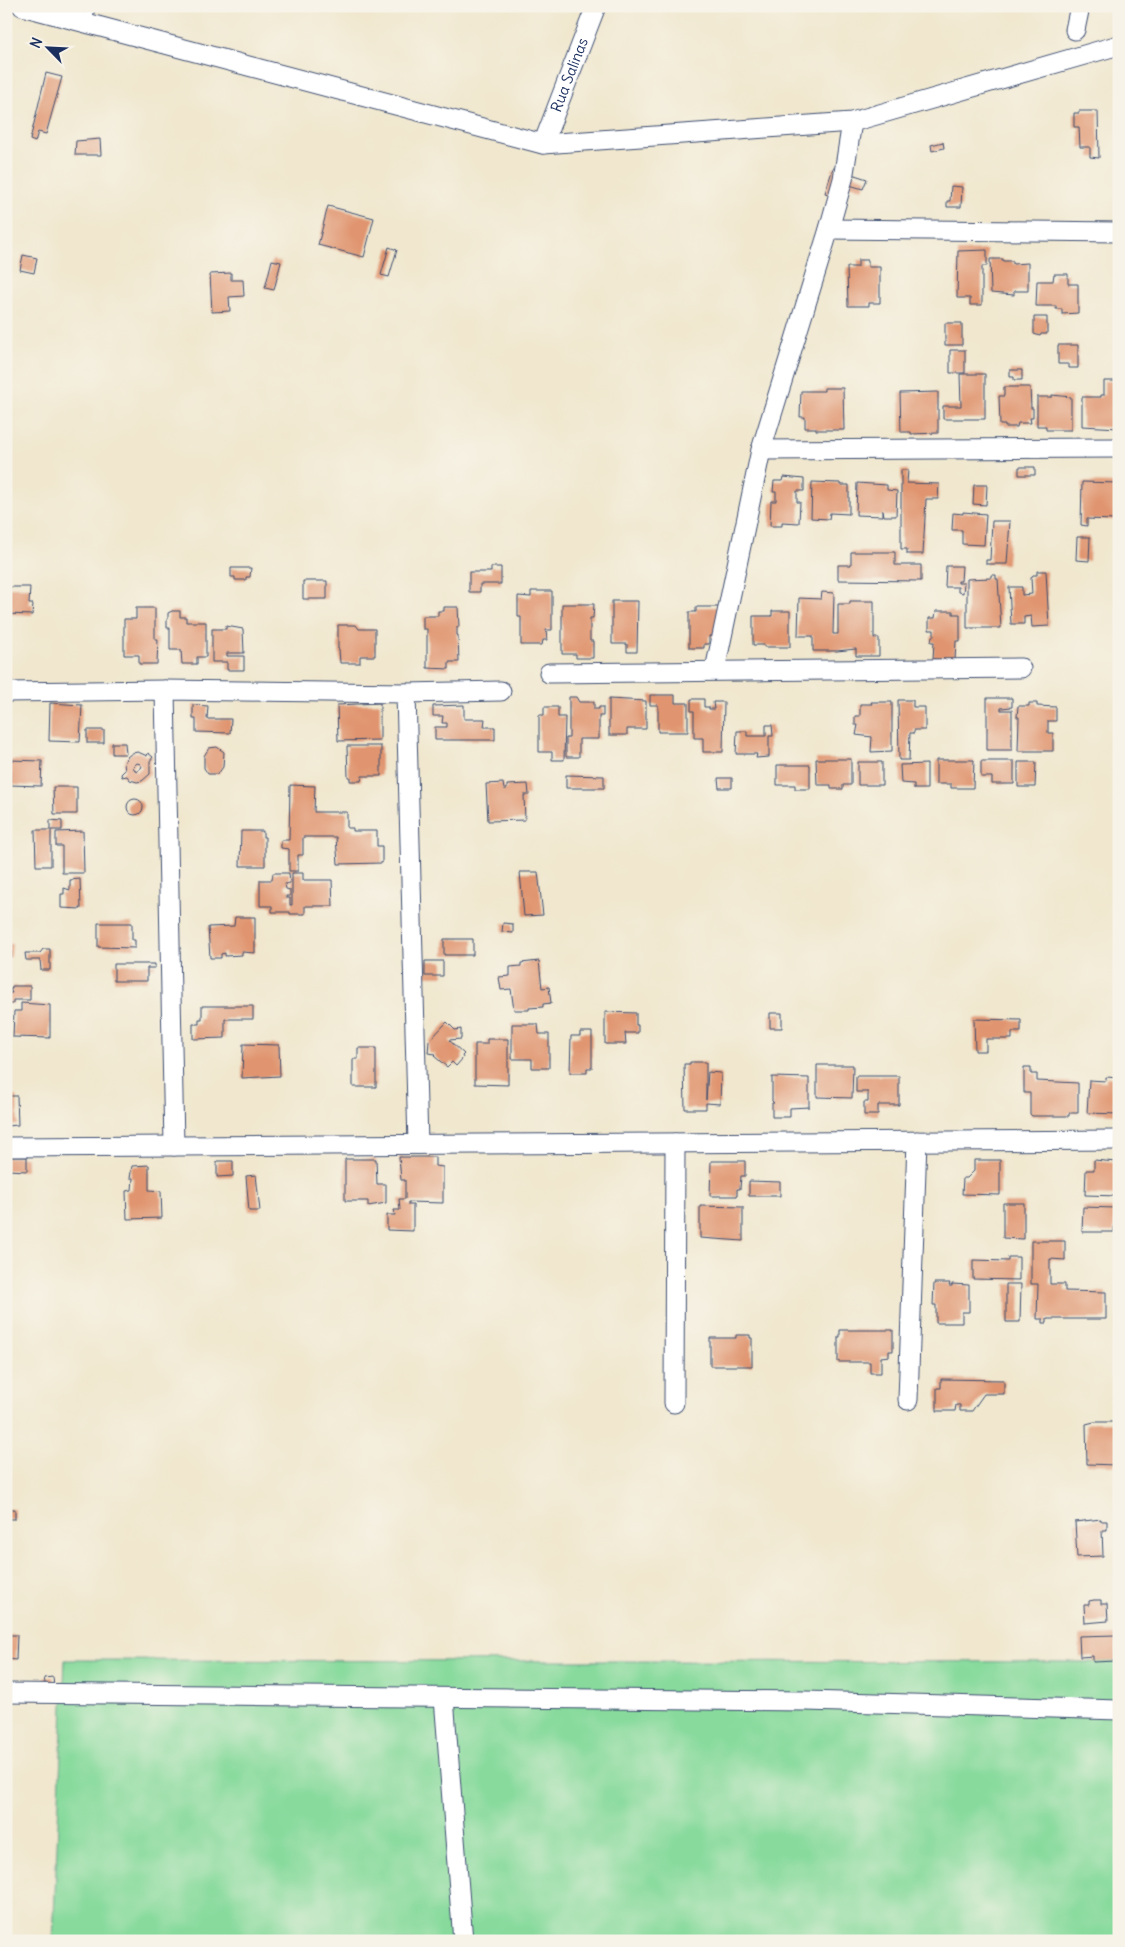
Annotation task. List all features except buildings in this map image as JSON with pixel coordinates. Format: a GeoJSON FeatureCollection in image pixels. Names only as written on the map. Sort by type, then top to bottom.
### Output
{"type":"FeatureCollection","features":[{"type":"Feature","properties":{"kind":"street"},"geometry":{"type":"LineString","coordinates":[[22,6],[88,15],[543,144],[852,122],[1119,46]]}},
{"type":"Feature","properties":{"kind":"street","name":"Rua Salinas"},"geometry":{"type":"LineString","coordinates":[[543,144],[596,6]]}},
{"type":"Feature","properties":{"kind":"street"},"geometry":{"type":"LineString","coordinates":[[1075,30],[1080,6]]}},
{"type":"Feature","properties":{"kind":"street"},"geometry":{"type":"LineString","coordinates":[[715,670],[761,450],[843,179],[852,122]]}},
{"type":"Feature","properties":{"kind":"street"},"geometry":{"type":"LineString","coordinates":[[829,229],[1119,232]]}},
{"type":"Feature","properties":{"kind":"street"},"geometry":{"type":"LineString","coordinates":[[761,450],[1119,448]]}},
{"type":"Feature","properties":{"kind":"street"},"geometry":{"type":"LineString","coordinates":[[549,673],[1022,668]]}},
{"type":"Feature","properties":{"kind":"street"},"geometry":{"type":"LineString","coordinates":[[6,692],[165,690],[406,693],[500,691]]}},
{"type":"Feature","properties":{"kind":"street"},"geometry":{"type":"LineString","coordinates":[[165,690],[174,1146]]}},
{"type":"Feature","properties":{"kind":"street"},"geometry":{"type":"LineString","coordinates":[[406,693],[418,1144]]}},
{"type":"Feature","properties":{"kind":"street"},"geometry":{"type":"LineString","coordinates":[[6,1147],[1119,1140]]}},
{"type":"Feature","properties":{"kind":"street"},"geometry":{"type":"LineString","coordinates":[[908,1400],[917,1141]]}},
{"type":"Feature","properties":{"kind":"street"},"geometry":{"type":"LineString","coordinates":[[674,1403],[675,1143]]}},
{"type":"Feature","properties":{"kind":"street"},"geometry":{"type":"LineString","coordinates":[[6,1693],[806,1701],[1119,1710]]}},
{"type":"Feature","properties":{"kind":"street"},"geometry":{"type":"LineString","coordinates":[[444,1698],[463,1941]]}},
{"type":"Feature","properties":{"kind":"green space"},"geometry":{"type":"Polygon","coordinates":[[[65,1660],[1119,1662],[1119,1941],[53,1941],[65,1660]]]}}]}
